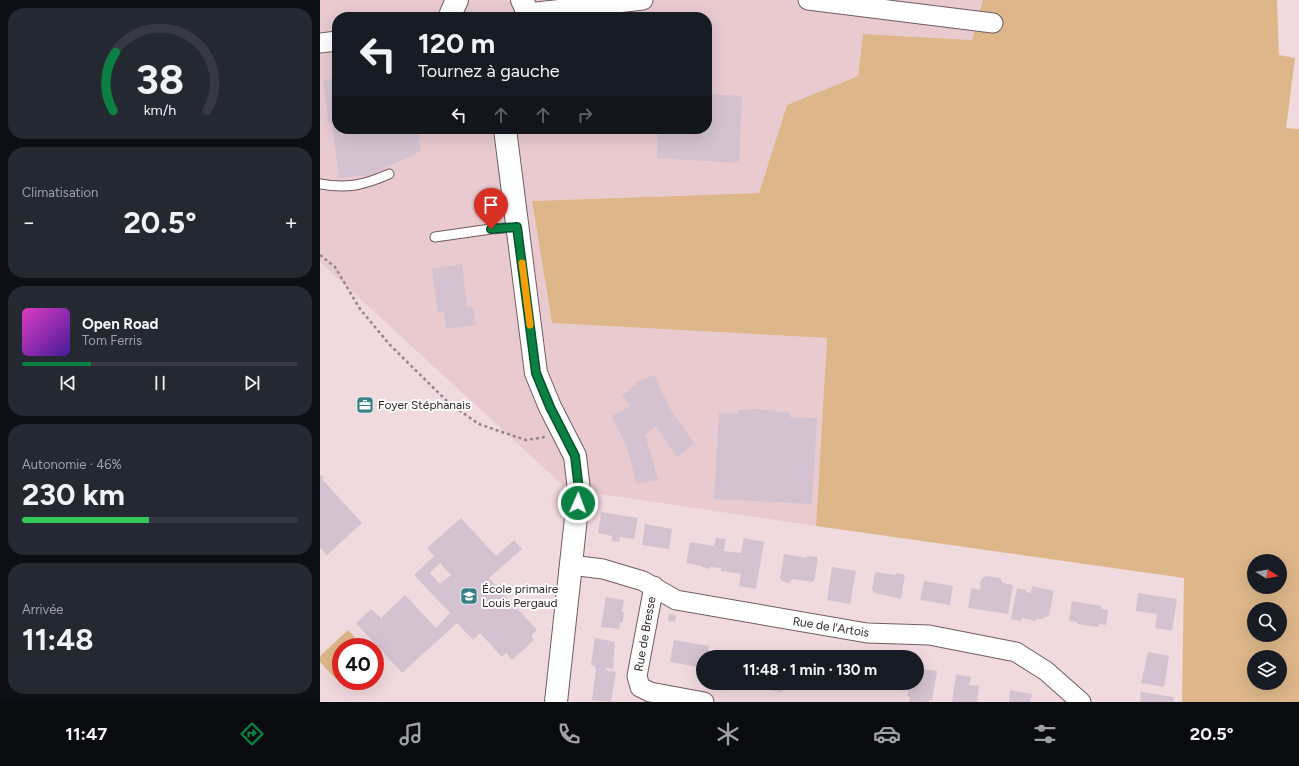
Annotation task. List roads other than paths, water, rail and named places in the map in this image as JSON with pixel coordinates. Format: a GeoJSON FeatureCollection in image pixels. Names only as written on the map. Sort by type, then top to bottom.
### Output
{"type":"FeatureCollection","features":[{"type":"Feature","properties":{"kind":"street"},"geometry":{"type":"LineString","coordinates":[[452,12],[457,0]]}},
{"type":"Feature","properties":{"kind":"street"},"geometry":{"type":"LineString","coordinates":[[526,10],[643,0]]}},
{"type":"Feature","properties":{"kind":"street"},"geometry":{"type":"LineString","coordinates":[[808,0],[992,23]]}},
{"type":"Feature","properties":{"kind":"street"},"geometry":{"type":"LineString","coordinates":[[320,44],[332,42]]}},
{"type":"Feature","properties":{"kind":"street"},"geometry":{"type":"LineString","coordinates":[[506,134],[536,373],[550,407],[575,456],[579,490],[556,702]]}},
{"type":"Feature","properties":{"kind":"street","name":"Rue de l'Artois"},"geometry":{"type":"LineString","coordinates":[[571,565],[603,569],[643,581],[676,600],[867,633],[929,635],[1016,652],[1046,671],[1081,702]]}},
{"type":"Feature","properties":{"kind":"street","name":"Rue de Bresse"},"geometry":{"type":"LineString","coordinates":[[654,586],[637,676],[640,687],[650,692],[704,702]]}},
{"type":"Feature","properties":{"kind":"lane"},"geometry":{"type":"LineString","coordinates":[[320,184],[335,187],[352,186],[370,182],[389,174]]}},
{"type":"Feature","properties":{"kind":"lane"},"geometry":{"type":"LineString","coordinates":[[435,238],[491,229],[517,227]]}},
{"type":"Feature","properties":{"kind":"place","name":"Foyer Stéphanais"},"geometry":{"type":"Point","coordinates":[365,405]}},
{"type":"Feature","properties":{"kind":"place","name":"École primaire Louis Pergaud"},"geometry":{"type":"Point","coordinates":[469,596]}}]}
